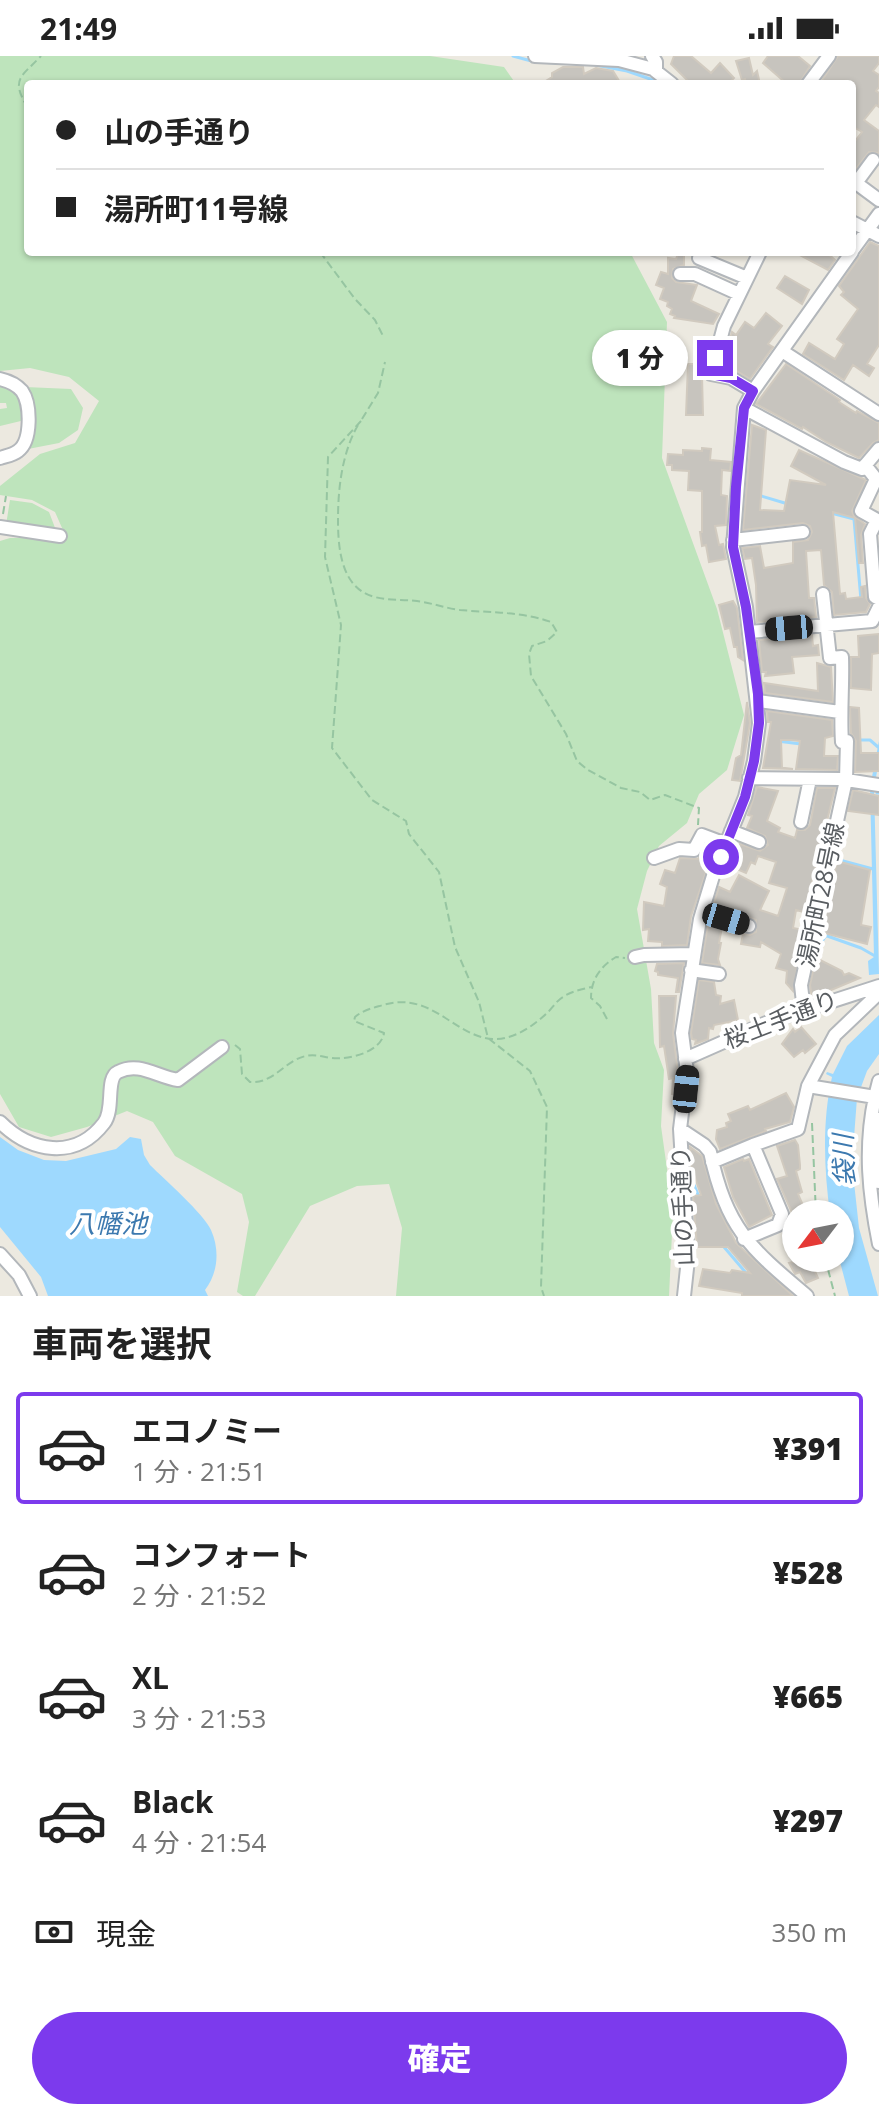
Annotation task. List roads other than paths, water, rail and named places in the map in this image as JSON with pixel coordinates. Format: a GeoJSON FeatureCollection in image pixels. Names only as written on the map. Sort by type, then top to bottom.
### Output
{"type":"FeatureCollection","features":[{"type":"Feature","properties":{"kind":"street"},"geometry":{"type":"LineString","coordinates":[[535,56],[616,58],[656,71],[667,80]]}},
{"type":"Feature","properties":{"kind":"street"},"geometry":{"type":"LineString","coordinates":[[652,56],[656,71]]}},
{"type":"Feature","properties":{"kind":"street"},"geometry":{"type":"LineString","coordinates":[[811,80],[829,56]]}},
{"type":"Feature","properties":{"kind":"street"},"geometry":{"type":"LineString","coordinates":[[856,180],[873,160]]}},
{"type":"Feature","properties":{"kind":"street"},"geometry":{"type":"LineString","coordinates":[[856,183],[879,200]]}},
{"type":"Feature","properties":{"kind":"street","name":"山の手通り"},"geometry":{"type":"LineString","coordinates":[[856,249],[874,233],[879,214]]}},
{"type":"Feature","properties":{"kind":"street"},"geometry":{"type":"LineString","coordinates":[[856,224],[874,233]]}},
{"type":"Feature","properties":{"kind":"street"},"geometry":{"type":"LineString","coordinates":[[753,391],[731,378],[711,374],[724,326],[758,256]]}},
{"type":"Feature","properties":{"kind":"street","name":"山の手通り"},"geometry":{"type":"LineString","coordinates":[[684,1296],[688,1259],[680,1129],[687,1072],[682,1033],[693,954],[706,895],[749,778],[759,723],[749,632],[733,540],[744,408],[849,256]]}},
{"type":"Feature","properties":{"kind":"street"},"geometry":{"type":"LineString","coordinates":[[699,258],[747,278]]}},
{"type":"Feature","properties":{"kind":"street"},"geometry":{"type":"LineString","coordinates":[[680,274],[695,274],[739,294]]}},
{"type":"Feature","properties":{"kind":"street"},"geometry":{"type":"LineString","coordinates":[[782,351],[879,414]]}},
{"type":"Feature","properties":{"kind":"street"},"geometry":{"type":"LineString","coordinates":[[0,379],[11,382],[22,391],[27,402],[28,421],[25,444],[18,451],[0,458]]}},
{"type":"Feature","properties":{"kind":"street"},"geometry":{"type":"LineString","coordinates":[[744,408],[862,469],[879,449]]}},
{"type":"Feature","properties":{"kind":"street"},"geometry":{"type":"LineString","coordinates":[[865,465],[876,479],[861,511],[878,520],[870,534],[875,597],[879,599]]}},
{"type":"Feature","properties":{"kind":"street"},"geometry":{"type":"LineString","coordinates":[[0,528],[60,536]]}},
{"type":"Feature","properties":{"kind":"street"},"geometry":{"type":"LineString","coordinates":[[733,540],[803,532]]}},
{"type":"Feature","properties":{"kind":"street"},"geometry":{"type":"LineString","coordinates":[[823,594],[825,626]]}},
{"type":"Feature","properties":{"kind":"street"},"geometry":{"type":"LineString","coordinates":[[749,632],[872,621],[879,607]]}},
{"type":"Feature","properties":{"kind":"street","name":"湯所町28号線"},"geometry":{"type":"LineString","coordinates":[[804,1011],[801,985],[846,780],[847,741],[842,742],[840,712],[844,688],[842,657],[830,658],[825,626]]}},
{"type":"Feature","properties":{"kind":"street"},"geometry":{"type":"LineString","coordinates":[[758,701],[840,712]]}},
{"type":"Feature","properties":{"kind":"street"},"geometry":{"type":"LineString","coordinates":[[749,778],[846,780],[874,784]]}},
{"type":"Feature","properties":{"kind":"street"},"geometry":{"type":"LineString","coordinates":[[801,822],[810,779]]}},
{"type":"Feature","properties":{"kind":"street"},"geometry":{"type":"LineString","coordinates":[[731,831],[759,842]]}},
{"type":"Feature","properties":{"kind":"street"},"geometry":{"type":"LineString","coordinates":[[654,858],[674,850],[694,850],[702,835],[726,844]]}},
{"type":"Feature","properties":{"kind":"street"},"geometry":{"type":"LineString","coordinates":[[702,912],[749,926]]}},
{"type":"Feature","properties":{"kind":"street"},"geometry":{"type":"LineString","coordinates":[[635,957],[693,954]]}},
{"type":"Feature","properties":{"kind":"street"},"geometry":{"type":"LineString","coordinates":[[691,970],[719,974]]}},
{"type":"Feature","properties":{"kind":"street","name":"桜土手通り"},"geometry":{"type":"LineString","coordinates":[[685,1059],[771,1021],[879,986]]}},
{"type":"Feature","properties":{"kind":"street"},"geometry":{"type":"LineString","coordinates":[[712,1162],[798,1129],[835,1035],[879,993]]}},
{"type":"Feature","properties":{"kind":"street"},"geometry":{"type":"LineString","coordinates":[[0,1122],[30,1144],[43,1148],[69,1146],[89,1136],[106,1121],[111,1109],[111,1077],[115,1073],[135,1067],[178,1080],[222,1047]]}},
{"type":"Feature","properties":{"kind":"street"},"geometry":{"type":"LineString","coordinates":[[879,1081],[869,1125],[867,1168],[879,1244]]}},
{"type":"Feature","properties":{"kind":"street"},"geometry":{"type":"LineString","coordinates":[[814,1087],[875,1097]]}},
{"type":"Feature","properties":{"kind":"street"},"geometry":{"type":"LineString","coordinates":[[879,1119],[879,1182]]}},
{"type":"Feature","properties":{"kind":"street"},"geometry":{"type":"LineString","coordinates":[[680,1129],[710,1152],[726,1207],[744,1239],[807,1296]]}},
{"type":"Feature","properties":{"kind":"street"},"geometry":{"type":"LineString","coordinates":[[744,1239],[778,1225],[782,1214],[753,1145]]}},
{"type":"Feature","properties":{"kind":"street"},"geometry":{"type":"LineString","coordinates":[[0,1254],[19,1275],[30,1296]]}},
{"type":"Feature","properties":{"kind":"water"},"geometry":{"type":"Polygon","coordinates":[[[879,741],[874,789],[879,974],[869,975],[868,961],[874,957],[870,787],[879,741]]]}},
{"type":"Feature","properties":{"kind":"water","name":"袋川"},"geometry":{"type":"Polygon","coordinates":[[[879,1015],[879,1054],[867,1071],[857,1098],[852,1164],[859,1228],[878,1296],[849,1296],[843,1272],[854,1272],[854,1200],[828,1200],[825,1128],[832,1077],[826,1074],[833,1074],[847,1046],[879,1015]]]}},
{"type":"Feature","properties":{"kind":"water","name":"八幡池"},"geometry":{"type":"Polygon","coordinates":[[[0,1137],[18,1150],[44,1160],[66,1161],[116,1149],[130,1137],[141,1139],[150,1165],[192,1206],[211,1230],[216,1245],[216,1261],[213,1276],[205,1290],[208,1296],[48,1296],[41,1277],[0,1227],[0,1137]]]}},
{"type":"Feature","properties":{"kind":"waterway"},"geometry":{"type":"LineString","coordinates":[[513,56],[535,62],[584,64]]}},
{"type":"Feature","properties":{"kind":"waterway"},"geometry":{"type":"LineString","coordinates":[[596,65],[653,80]]}},
{"type":"Feature","properties":{"kind":"waterway"},"geometry":{"type":"LineString","coordinates":[[758,495],[788,504]]}},
{"type":"Feature","properties":{"kind":"waterway"},"geometry":{"type":"LineString","coordinates":[[831,513],[854,519],[861,600]]}},
{"type":"Feature","properties":{"kind":"waterway"},"geometry":{"type":"LineString","coordinates":[[860,740],[870,740],[878,747]]}},
{"type":"Feature","properties":{"kind":"waterway"},"geometry":{"type":"LineString","coordinates":[[777,741],[801,744]]}},
{"type":"Feature","properties":{"kind":"waterway"},"geometry":{"type":"LineString","coordinates":[[832,858],[873,869]]}},
{"type":"Feature","properties":{"kind":"waterway"},"geometry":{"type":"LineString","coordinates":[[816,932],[875,956]]}},
{"type":"Feature","properties":{"kind":"waterway"},"geometry":{"type":"LineString","coordinates":[[814,953],[825,937]]}},
{"type":"Feature","properties":{"kind":"waterway"},"geometry":{"type":"LineString","coordinates":[[687,1150],[690,1175],[699,1197]]}},
{"type":"Feature","properties":{"kind":"waterway"},"geometry":{"type":"LineString","coordinates":[[724,1247],[747,1274]]}}]}
